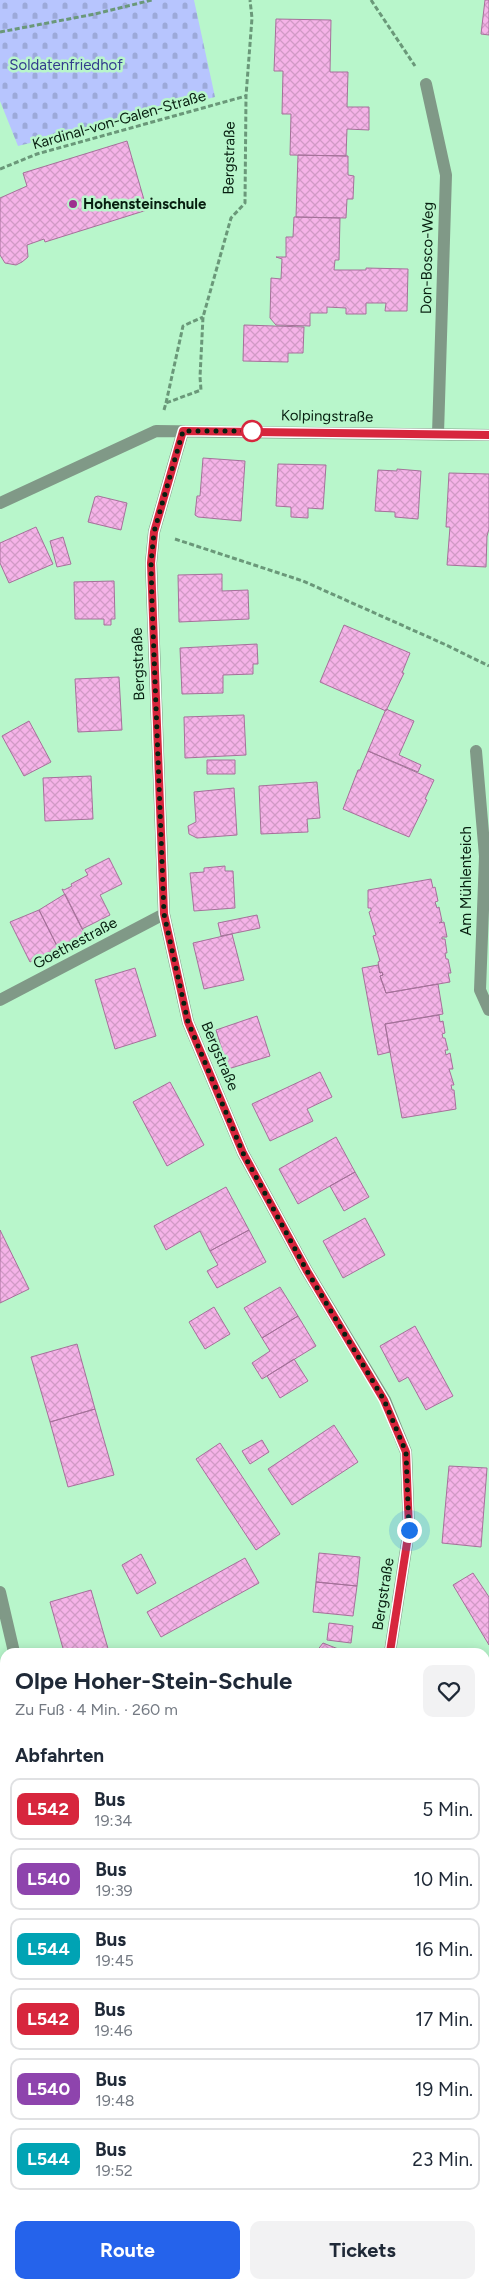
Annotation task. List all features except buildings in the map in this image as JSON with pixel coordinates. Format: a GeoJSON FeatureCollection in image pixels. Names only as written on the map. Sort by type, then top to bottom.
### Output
{"type":"FeatureCollection","features":[{"type":"Feature","properties":{"kind":"street","name":"Don-Bosco-Weg"},"geometry":{"type":"LineString","coordinates":[[426,84],[446,175],[438,434]]}},
{"type":"Feature","properties":{"kind":"street","name":"Kolpingstraße"},"geometry":{"type":"LineString","coordinates":[[0,503],[156,431],[489,435]]}},
{"type":"Feature","properties":{"kind":"street","name":"Bergstraße"},"geometry":{"type":"LineString","coordinates":[[183,431],[154,532],[151,563],[164,914],[188,1022],[243,1153],[307,1271],[384,1400],[406,1452],[409,1530],[391,1648]]}},
{"type":"Feature","properties":{"kind":"street","name":"Am Mühlenteich"},"geometry":{"type":"LineString","coordinates":[[476,751],[485,856],[480,990],[489,1010]]}},
{"type":"Feature","properties":{"kind":"street","name":"Goethestraße"},"geometry":{"type":"LineString","coordinates":[[0,1000],[164,914]]}},
{"type":"Feature","properties":{"kind":"street"},"geometry":{"type":"LineString","coordinates":[[0,1592],[13,1648]]}},
{"type":"Feature","properties":{"kind":"path"},"geometry":{"type":"LineString","coordinates":[[0,32],[95,14],[152,0]]}},
{"type":"Feature","properties":{"kind":"path","name":"Bergstraße"},"geometry":{"type":"LineString","coordinates":[[166,403],[201,390],[203,317],[231,218],[244,203],[246,96],[252,18],[250,0]]}},
{"type":"Feature","properties":{"kind":"path"},"geometry":{"type":"LineString","coordinates":[[371,0],[426,84]]}},
{"type":"Feature","properties":{"kind":"path","name":"Kardinal-von-Galen-Straße"},"geometry":{"type":"LineString","coordinates":[[0,169],[37,154],[246,96]]}},
{"type":"Feature","properties":{"kind":"path"},"geometry":{"type":"LineString","coordinates":[[156,431],[166,403],[183,326],[203,317]]}},
{"type":"Feature","properties":{"kind":"path"},"geometry":{"type":"LineString","coordinates":[[154,532],[303,581],[489,666]]}},
{"type":"Feature","properties":{"kind":"green space","name":"Soldatenfriedhof"},"geometry":{"type":"Polygon","coordinates":[[[0,0],[194,0],[215,97],[18,146],[0,101],[0,0]]]}},
{"type":"Feature","properties":{"kind":"bus line","name":"L542"},"geometry":{"type":"LineString","coordinates":[[391,1648],[409,1530],[406,1452],[384,1400],[307,1271],[243,1153],[188,1022],[164,914],[151,563],[154,532],[183,431],[489,435]]}},
{"type":"Feature","properties":{"kind":"place","name":"Hohensteinschule"},"geometry":{"type":"Point","coordinates":[73,204]}},
{"type":"Feature","properties":{"kind":"route"},"geometry":{"type":"LineString","coordinates":[[252,431],[183,431],[154,532],[151,563],[152,602],[164,914],[188,1022],[243,1153],[307,1271],[384,1400],[406,1452],[409,1530]]}}]}
